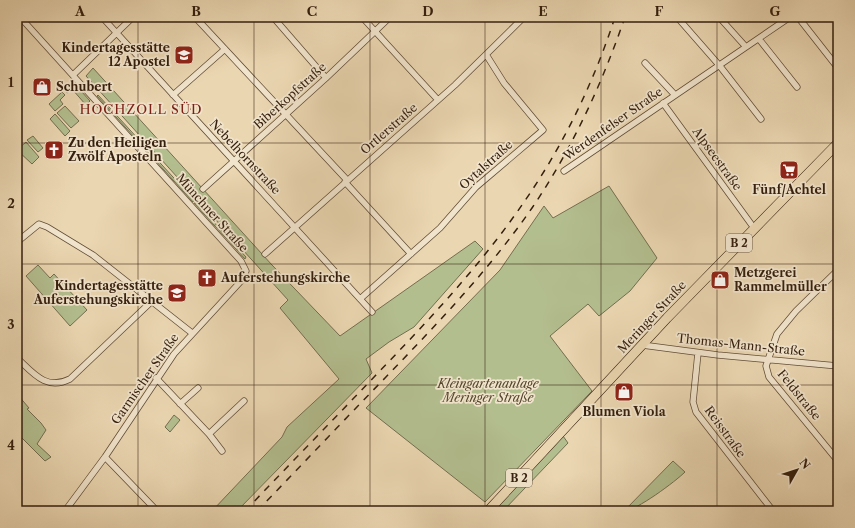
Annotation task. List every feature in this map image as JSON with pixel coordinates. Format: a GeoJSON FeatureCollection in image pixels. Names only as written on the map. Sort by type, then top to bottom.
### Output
{"type":"FeatureCollection","features":[{"type":"Feature","properties":{"kind":"main road","name":"Meringer Straße"},"geometry":{"type":"LineString","coordinates":[[488,511],[642,345],[838,143]]}},
{"type":"Feature","properties":{"kind":"street","name":"Münchner Straße"},"geometry":{"type":"LineString","coordinates":[[20,17],[244,264]]}},
{"type":"Feature","properties":{"kind":"street","name":"Nebelhornstraße"},"geometry":{"type":"LineString","coordinates":[[102,17],[372,312]]}},
{"type":"Feature","properties":{"kind":"street"},"geometry":{"type":"LineString","coordinates":[[73,74],[134,17]]}},
{"type":"Feature","properties":{"kind":"street"},"geometry":{"type":"LineString","coordinates":[[195,17],[411,254]]}},
{"type":"Feature","properties":{"kind":"street"},"geometry":{"type":"LineString","coordinates":[[273,17],[326,78]]}},
{"type":"Feature","properties":{"kind":"street"},"geometry":{"type":"LineString","coordinates":[[362,17],[438,100]]}},
{"type":"Feature","properties":{"kind":"street","name":"Biberkopfstraße"},"geometry":{"type":"LineString","coordinates":[[203,189],[326,78],[390,17]]}},
{"type":"Feature","properties":{"kind":"street"},"geometry":{"type":"LineString","coordinates":[[514,17],[522,19]]}},
{"type":"Feature","properties":{"kind":"street"},"geometry":{"type":"LineString","coordinates":[[677,17],[719,65],[761,119]]}},
{"type":"Feature","properties":{"kind":"street"},"geometry":{"type":"LineString","coordinates":[[719,17],[746,46]]}},
{"type":"Feature","properties":{"kind":"street","name":"Werdenfelser Straße"},"geometry":{"type":"LineString","coordinates":[[564,171],[790,17]]}},
{"type":"Feature","properties":{"kind":"street"},"geometry":{"type":"LineString","coordinates":[[798,17],[838,68]]}},
{"type":"Feature","properties":{"kind":"street","name":"Ortlerstraße"},"geometry":{"type":"LineString","coordinates":[[265,254],[296,228],[346,181],[487,56],[522,19]]}},
{"type":"Feature","properties":{"kind":"street"},"geometry":{"type":"LineString","coordinates":[[759,38],[797,87]]}},
{"type":"Feature","properties":{"kind":"street"},"geometry":{"type":"LineString","coordinates":[[173,95],[225,50]]}},
{"type":"Feature","properties":{"kind":"street","name":"Oytalstraße"},"geometry":{"type":"LineString","coordinates":[[360,298],[440,228],[476,187],[543,130],[504,83],[487,56]]}},
{"type":"Feature","properties":{"kind":"street","name":"Werdenfelser Straße"},"geometry":{"type":"LineString","coordinates":[[644,63],[675,95]]}},
{"type":"Feature","properties":{"kind":"street","name":"Alpseestraße"},"geometry":{"type":"LineString","coordinates":[[663,103],[754,228]]}},
{"type":"Feature","properties":{"kind":"street"},"geometry":{"type":"LineString","coordinates":[[17,242],[34,227],[39,224],[44,225],[93,256],[192,333]]}},
{"type":"Feature","properties":{"kind":"street","name":"Garmischer Straße"},"geometry":{"type":"LineString","coordinates":[[65,511],[105,457],[156,378],[192,333],[242,280],[246,271],[244,264]]}},
{"type":"Feature","properties":{"kind":"street"},"geometry":{"type":"LineString","coordinates":[[768,359],[777,334],[796,310],[838,270]]}},
{"type":"Feature","properties":{"kind":"street"},"geometry":{"type":"LineString","coordinates":[[17,358],[42,380],[52,384],[62,383],[70,379],[152,301]]}},
{"type":"Feature","properties":{"kind":"street","name":"Thomas-Mann-Straße"},"geometry":{"type":"LineString","coordinates":[[642,345],[698,353],[838,366]]}},
{"type":"Feature","properties":{"kind":"street","name":"Reisstraße"},"geometry":{"type":"LineString","coordinates":[[698,353],[693,402],[696,412],[773,511]]}},
{"type":"Feature","properties":{"kind":"street","name":"Feldstraße"},"geometry":{"type":"LineString","coordinates":[[768,359],[766,370],[769,377],[838,461]]}},
{"type":"Feature","properties":{"kind":"street"},"geometry":{"type":"LineString","coordinates":[[156,378],[210,434],[222,450]]}},
{"type":"Feature","properties":{"kind":"street"},"geometry":{"type":"LineString","coordinates":[[180,404],[198,388]]}},
{"type":"Feature","properties":{"kind":"street"},"geometry":{"type":"LineString","coordinates":[[210,434],[244,401]]}},
{"type":"Feature","properties":{"kind":"street"},"geometry":{"type":"LineString","coordinates":[[105,457],[156,511]]}},
{"type":"Feature","properties":{"kind":"street"},"geometry":{"type":"LineString","coordinates":[[17,508],[20,511]]}},
{"type":"Feature","properties":{"kind":"green space"},"geometry":{"type":"Polygon","coordinates":[[[93,68],[272,265],[340,336],[475,241],[483,249],[414,327],[389,342],[366,359],[372,373],[237,511],[212,511],[282,437],[287,427],[339,379],[280,308],[288,300],[86,76],[93,68]]]}},
{"type":"Feature","properties":{"kind":"green space"},"geometry":{"type":"Polygon","coordinates":[[[73,82],[90,101],[86,105],[72,89],[67,93],[65,90],[73,82]]]}},
{"type":"Feature","properties":{"kind":"green space"},"geometry":{"type":"Polygon","coordinates":[[[62,92],[65,95],[60,100],[63,104],[55,111],[49,104],[62,92]]]}},
{"type":"Feature","properties":{"kind":"green space"},"geometry":{"type":"Polygon","coordinates":[[[98,95],[194,200],[193,202],[97,96],[98,95]]]}},
{"type":"Feature","properties":{"kind":"green space"},"geometry":{"type":"Polygon","coordinates":[[[65,106],[79,121],[71,128],[57,113],[65,106]]]}},
{"type":"Feature","properties":{"kind":"green space"},"geometry":{"type":"Polygon","coordinates":[[[55,114],[70,131],[65,136],[50,119],[55,114]]]}},
{"type":"Feature","properties":{"kind":"green space"},"geometry":{"type":"Polygon","coordinates":[[[33,136],[43,148],[38,152],[27,140],[33,136]]]}},
{"type":"Feature","properties":{"kind":"green space"},"geometry":{"type":"Polygon","coordinates":[[[26,142],[39,157],[32,164],[17,150],[26,142]]]}},
{"type":"Feature","properties":{"kind":"green space","name":"Kleingartenanlage Meringer Straße"},"geometry":{"type":"Polygon","coordinates":[[[609,186],[657,258],[630,291],[599,316],[588,304],[550,336],[592,391],[485,502],[366,408],[500,270],[544,206],[553,218],[609,186]]]}},
{"type":"Feature","properties":{"kind":"green space"},"geometry":{"type":"Polygon","coordinates":[[[194,203],[196,203],[246,257],[245,259],[194,203]]]}},
{"type":"Feature","properties":{"kind":"green space"},"geometry":{"type":"Polygon","coordinates":[[[38,265],[50,278],[54,274],[87,310],[70,326],[26,276],[38,265]]]}},
{"type":"Feature","properties":{"kind":"green space"},"geometry":{"type":"Polygon","coordinates":[[[17,394],[29,408],[27,409],[46,430],[37,444],[51,457],[45,461],[17,433],[17,394]]]}},
{"type":"Feature","properties":{"kind":"green space"},"geometry":{"type":"Polygon","coordinates":[[[174,415],[180,420],[170,432],[165,427],[174,415]]]}},
{"type":"Feature","properties":{"kind":"green space"},"geometry":{"type":"Polygon","coordinates":[[[563,436],[568,443],[503,511],[493,511],[563,436]]]}},
{"type":"Feature","properties":{"kind":"green space"},"geometry":{"type":"Polygon","coordinates":[[[673,461],[685,472],[646,501],[630,510],[624,511],[673,461]]]}},
{"type":"Feature","properties":{"kind":"railway"},"geometry":{"type":"LineString","coordinates":[[245,511],[395,355],[434,313],[490,248],[524,202],[552,159],[587,89],[607,41],[615,17]]}},
{"type":"Feature","properties":{"kind":"railway"},"geometry":{"type":"LineString","coordinates":[[257,511],[443,317],[480,275],[515,231],[547,186],[585,116],[625,17]]}},
{"type":"Feature","properties":{"kind":"place","name":"Kindertagesstätte 12 Apostel"},"geometry":{"type":"Point","coordinates":[184,55]}},
{"type":"Feature","properties":{"kind":"place","name":"Schubert"},"geometry":{"type":"Point","coordinates":[42,87]}},
{"type":"Feature","properties":{"kind":"place","name":"Zu den Heiligen Zwölf Aposteln"},"geometry":{"type":"Point","coordinates":[54,150]}},
{"type":"Feature","properties":{"kind":"place","name":"Fünf/Achtel"},"geometry":{"type":"Point","coordinates":[789,170]}},
{"type":"Feature","properties":{"kind":"place","name":"Auferstehungskirche"},"geometry":{"type":"Point","coordinates":[207,278]}},
{"type":"Feature","properties":{"kind":"place","name":"Metzgerei Rammelmüller"},"geometry":{"type":"Point","coordinates":[720,280]}},
{"type":"Feature","properties":{"kind":"place","name":"Kindertagesstätte Auferstehungskirche"},"geometry":{"type":"Point","coordinates":[177,293]}},
{"type":"Feature","properties":{"kind":"place","name":"Blumen Viola"},"geometry":{"type":"Point","coordinates":[624,392]}},
{"type":"Feature","properties":{"kind":"district","name":"HOCHZOLL SÜD"},"geometry":{"type":"Point","coordinates":[141,109]}}]}
